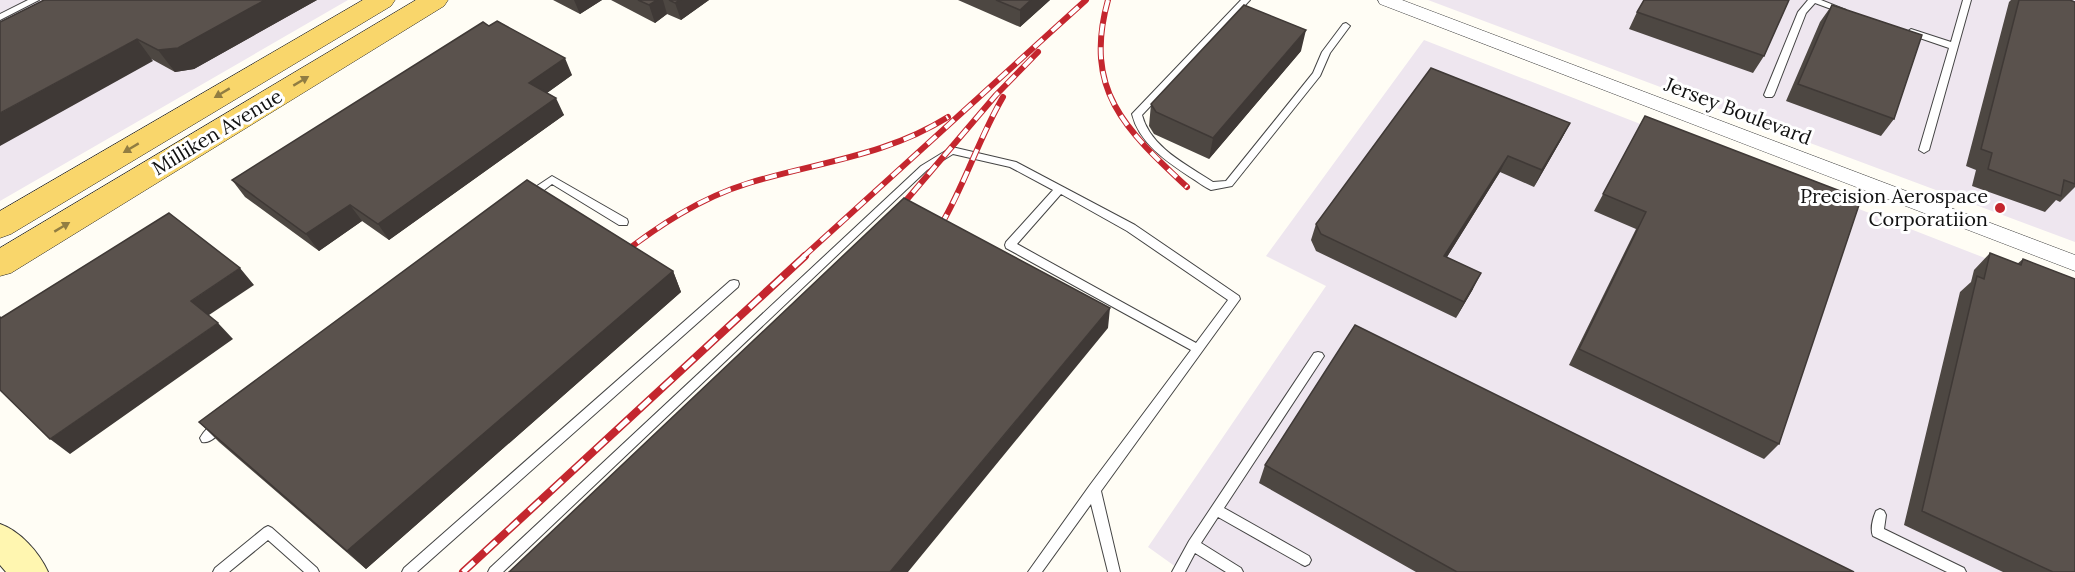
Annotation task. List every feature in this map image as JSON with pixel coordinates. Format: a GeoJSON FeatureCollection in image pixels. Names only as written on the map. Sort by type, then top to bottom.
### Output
{"type":"FeatureCollection","features":[{"type":"Feature","properties":{"kind":"main road","name":"Milliken Avenue"},"geometry":{"type":"LineString","coordinates":[[0,226],[382,0]]}},
{"type":"Feature","properties":{"kind":"main road","name":"Milliken Avenue"},"geometry":{"type":"LineString","coordinates":[[0,264],[435,0]]}},
{"type":"Feature","properties":{"kind":"main road"},"geometry":{"type":"LineString","coordinates":[[0,540],[30,572]]}},
{"type":"Feature","properties":{"kind":"street","name":"Jersey Boulevard"},"geometry":{"type":"LineString","coordinates":[[1386,0],[2075,263]]}},
{"type":"Feature","properties":{"kind":"lane"},"geometry":{"type":"LineString","coordinates":[[0,17],[35,0]]}},
{"type":"Feature","properties":{"kind":"lane"},"geometry":{"type":"LineString","coordinates":[[1246,0],[1137,114],[1137,125],[1144,137],[1211,186],[1229,184],[1317,74],[1326,52],[1346,26]]}},
{"type":"Feature","properties":{"kind":"lane"},"geometry":{"type":"LineString","coordinates":[[1769,95],[1802,12],[1813,0],[1856,14]]}},
{"type":"Feature","properties":{"kind":"lane"},"geometry":{"type":"LineString","coordinates":[[1924,150],[1966,0]]}},
{"type":"Feature","properties":{"kind":"lane"},"geometry":{"type":"LineString","coordinates":[[1899,28],[1953,46]]}},
{"type":"Feature","properties":{"kind":"lane"},"geometry":{"type":"LineString","coordinates":[[494,572],[924,168],[952,150],[1013,164],[1131,228],[1235,299],[1034,572]]}},
{"type":"Feature","properties":{"kind":"lane"},"geometry":{"type":"LineString","coordinates":[[514,207],[552,180],[623,222]]}},
{"type":"Feature","properties":{"kind":"lane"},"geometry":{"type":"LineString","coordinates":[[1060,189],[1011,245],[1198,349]]}},
{"type":"Feature","properties":{"kind":"lane"},"geometry":{"type":"LineString","coordinates":[[408,572],[734,284]]}},
{"type":"Feature","properties":{"kind":"lane"},"geometry":{"type":"LineString","coordinates":[[1178,572],[1193,545],[1318,356]]}},
{"type":"Feature","properties":{"kind":"lane"},"geometry":{"type":"LineString","coordinates":[[206,438],[228,416]]}},
{"type":"Feature","properties":{"kind":"lane"},"geometry":{"type":"LineString","coordinates":[[1094,489],[1114,572]]}},
{"type":"Feature","properties":{"kind":"lane"},"geometry":{"type":"LineString","coordinates":[[1217,510],[1305,560]]}},
{"type":"Feature","properties":{"kind":"lane"},"geometry":{"type":"LineString","coordinates":[[1880,515],[1877,532],[1960,572]]}},
{"type":"Feature","properties":{"kind":"lane"},"geometry":{"type":"LineString","coordinates":[[219,572],[268,532],[313,572]]}},
{"type":"Feature","properties":{"kind":"lane"},"geometry":{"type":"LineString","coordinates":[[1193,545],[1237,572]]}},
{"type":"Feature","properties":{"kind":"shaded area"},"geometry":{"type":"Polygon","coordinates":[[[0,0],[348,0],[0,201],[0,0]]]}},
{"type":"Feature","properties":{"kind":"shaded area"},"geometry":{"type":"Polygon","coordinates":[[[1428,0],[2075,0],[2075,242],[1428,0]]]}},
{"type":"Feature","properties":{"kind":"shaded area"},"geometry":{"type":"Polygon","coordinates":[[[1424,40],[2075,293],[2075,572],[1183,572],[1148,547],[1326,286],[1266,256],[1424,40]]]}},
{"type":"Feature","properties":{"kind":"building"},"geometry":{"type":"Polygon","coordinates":[[[44,0],[265,0],[178,48],[158,50],[137,39],[0,113],[0,22],[44,0]]]}},
{"type":"Feature","properties":{"kind":"building"},"geometry":{"type":"Polygon","coordinates":[[[638,0],[657,0],[649,5],[638,0]]]}},
{"type":"Feature","properties":{"kind":"building"},"geometry":{"type":"Polygon","coordinates":[[[996,0],[1031,0],[1020,10],[996,0]]]}},
{"type":"Feature","properties":{"kind":"building"},"geometry":{"type":"Polygon","coordinates":[[[1644,0],[1789,0],[1764,56],[1637,12],[1644,0]]]}},
{"type":"Feature","properties":{"kind":"building"},"geometry":{"type":"Polygon","coordinates":[[[2019,0],[2070,0],[2075,2],[2075,184],[2064,180],[2061,196],[1988,169],[1992,153],[1981,149],[2019,0]]]}},
{"type":"Feature","properties":{"kind":"building"},"geometry":{"type":"Polygon","coordinates":[[[1244,5],[1306,30],[1213,138],[1156,112],[1151,104],[1244,5]]]}},
{"type":"Feature","properties":{"kind":"building"},"geometry":{"type":"Polygon","coordinates":[[[1832,5],[1922,35],[1894,119],[1798,84],[1832,5]]]}},
{"type":"Feature","properties":{"kind":"building"},"geometry":{"type":"Polygon","coordinates":[[[497,21],[565,58],[529,83],[556,98],[378,224],[350,205],[306,234],[232,180],[483,22],[489,26],[497,21]]]}},
{"type":"Feature","properties":{"kind":"building"},"geometry":{"type":"Polygon","coordinates":[[[1431,68],[1570,123],[1542,170],[1508,156],[1444,256],[1481,273],[1464,302],[1321,234],[1316,224],[1431,68]]]}},
{"type":"Feature","properties":{"kind":"building"},"geometry":{"type":"Polygon","coordinates":[[[1645,116],[1861,199],[1779,444],[1579,349],[1646,212],[1603,194],[1645,116]]]}},
{"type":"Feature","properties":{"kind":"building"},"geometry":{"type":"Polygon","coordinates":[[[527,180],[673,271],[347,551],[199,422],[527,180]]]}},
{"type":"Feature","properties":{"kind":"building"},"geometry":{"type":"Polygon","coordinates":[[[904,198],[1110,308],[890,572],[509,572],[904,198]]]}},
{"type":"Feature","properties":{"kind":"building"},"geometry":{"type":"Polygon","coordinates":[[[169,213],[240,268],[191,301],[218,323],[50,439],[0,390],[0,317],[169,213]]]}},
{"type":"Feature","properties":{"kind":"building"},"geometry":{"type":"Polygon","coordinates":[[[1990,253],[2021,265],[2023,259],[2075,279],[2075,572],[2053,572],[1922,511],[1977,276],[1984,279],[1990,253]]]}},
{"type":"Feature","properties":{"kind":"building"},"geometry":{"type":"Polygon","coordinates":[[[1355,325],[1854,572],[1457,572],[1265,465],[1355,325]]]}},
{"type":"Feature","properties":{"kind":"railway"},"geometry":{"type":"LineString","coordinates":[[803,257],[1086,0]]}},
{"type":"Feature","properties":{"kind":"railway"},"geometry":{"type":"LineString","coordinates":[[1108,0],[1102,31],[1101,59],[1106,83],[1115,106],[1145,146],[1187,187]]}},
{"type":"Feature","properties":{"kind":"railway"},"geometry":{"type":"LineString","coordinates":[[897,211],[996,95],[1038,52]]}},
{"type":"Feature","properties":{"kind":"railway"},"geometry":{"type":"LineString","coordinates":[[941,225],[1003,97]]}},
{"type":"Feature","properties":{"kind":"railway"},"geometry":{"type":"LineString","coordinates":[[618,257],[664,224],[731,189],[876,149],[900,141],[948,117]]}},
{"type":"Feature","properties":{"kind":"railway"},"geometry":{"type":"LineString","coordinates":[[463,572],[805,256]]}},
{"type":"Feature","properties":{"kind":"place","name":"Precision Aerospace Corporatiion"},"geometry":{"type":"Point","coordinates":[2000,208]}}]}
